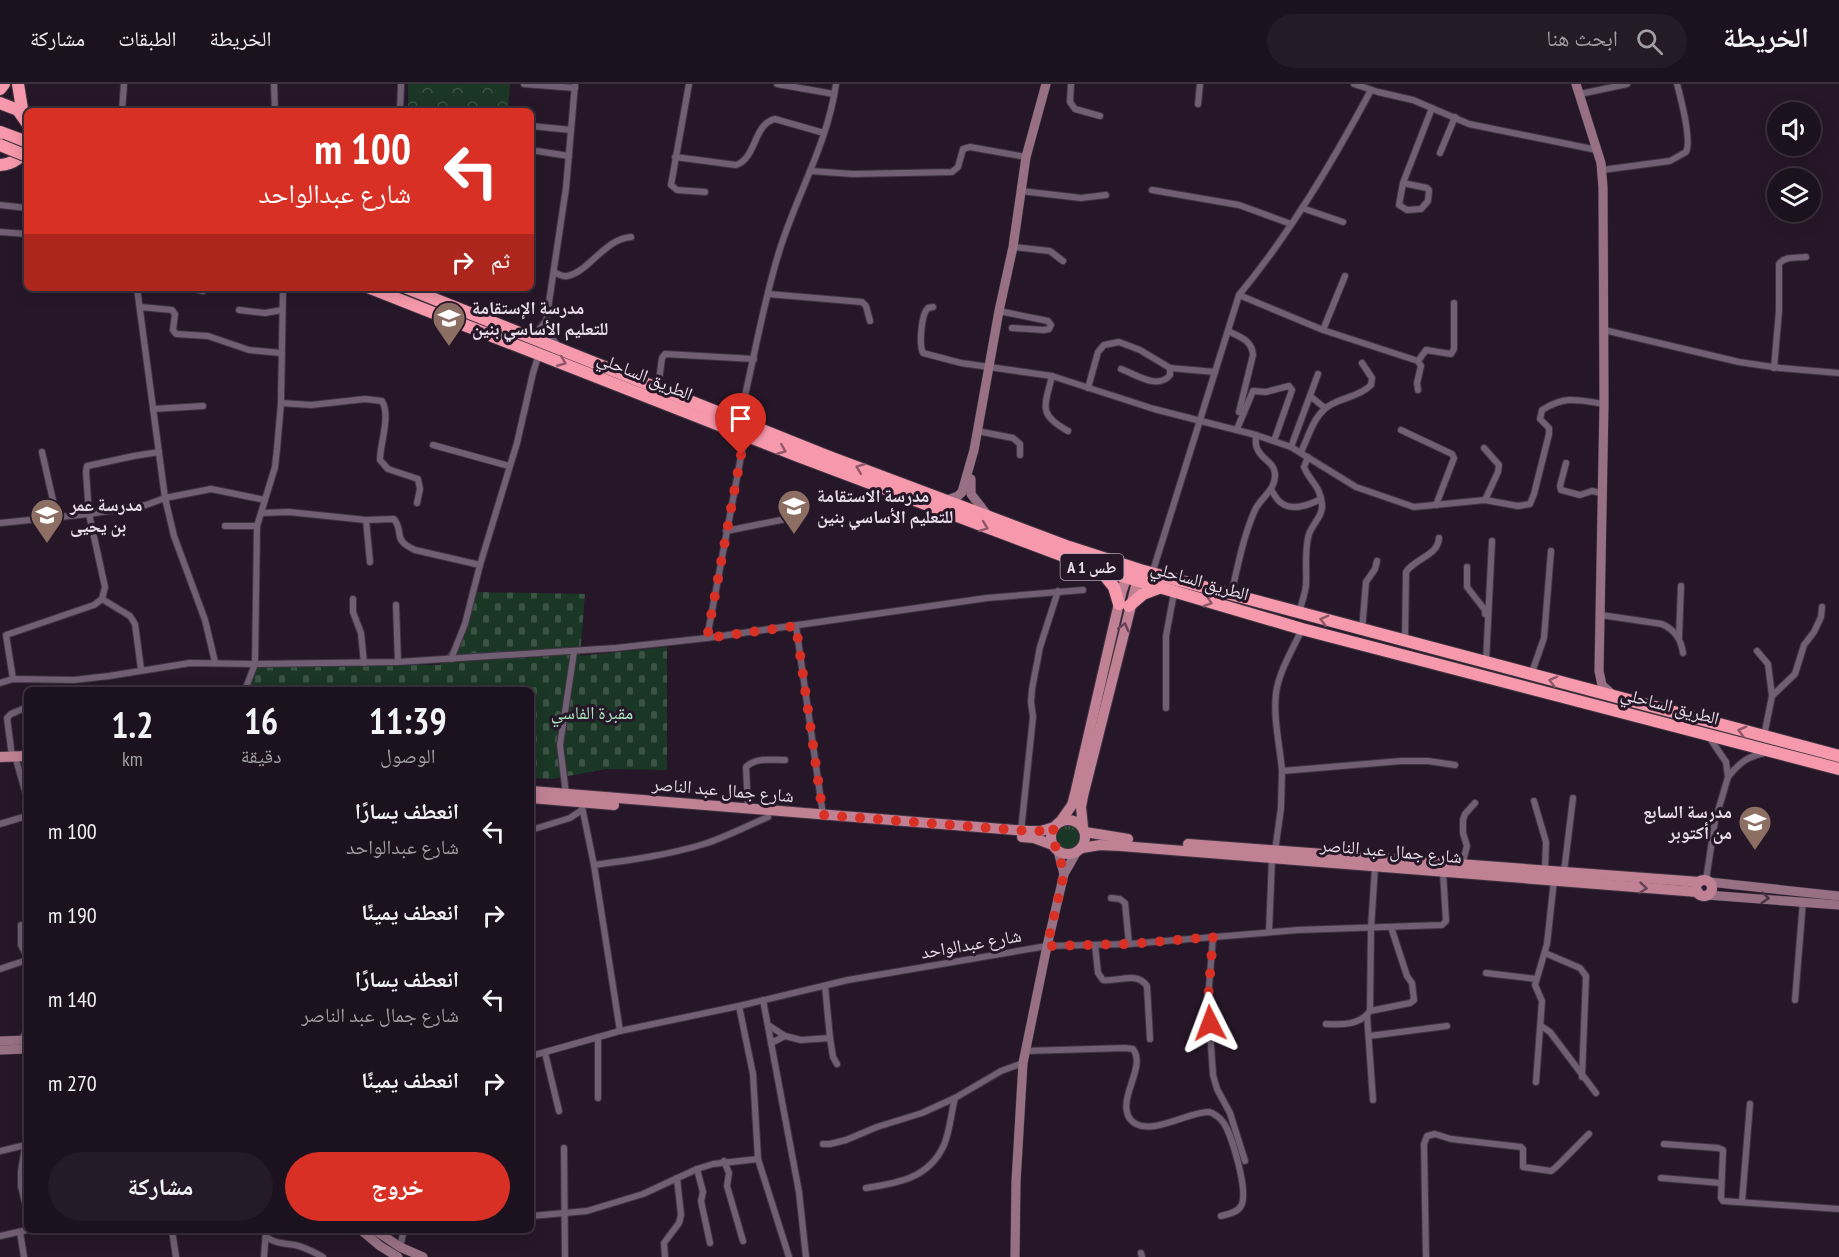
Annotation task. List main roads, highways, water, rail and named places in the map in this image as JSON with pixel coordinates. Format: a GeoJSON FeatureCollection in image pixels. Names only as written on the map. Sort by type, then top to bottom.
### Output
{"type":"FeatureCollection","features":[{"type":"Feature","properties":{"kind":"highway"},"geometry":{"type":"LineString","coordinates":[[0,90],[4,84]]}},
{"type":"Feature","properties":{"kind":"highway"},"geometry":{"type":"LineString","coordinates":[[18,84],[24,110]]}},
{"type":"Feature","properties":{"kind":"highway"},"geometry":{"type":"LineString","coordinates":[[0,104],[11,106],[24,117]]}},
{"type":"Feature","properties":{"kind":"highway"},"geometry":{"type":"LineString","coordinates":[[0,132],[24,143]]}},
{"type":"Feature","properties":{"kind":"highway"},"geometry":{"type":"LineString","coordinates":[[0,145],[24,155]]}},
{"type":"Feature","properties":{"kind":"highway"},"geometry":{"type":"LineString","coordinates":[[4,165],[20,157],[24,150]]}},
{"type":"Feature","properties":{"kind":"highway"},"geometry":{"type":"LineString","coordinates":[[4,165],[24,166]]}},
{"type":"Feature","properties":{"kind":"highway","name":"الطريق الساحلي"},"geometry":{"type":"LineString","coordinates":[[378,291],[745,435],[990,517],[1133,574],[1160,588],[1302,629],[1839,769]]}},
{"type":"Feature","properties":{"kind":"highway","name":"الطريق الساحلي"},"geometry":{"type":"LineString","coordinates":[[415,291],[739,422],[826,461],[1098,569],[1152,574],[1839,756]]}},
{"type":"Feature","properties":{"kind":"highway"},"geometry":{"type":"LineString","coordinates":[[1098,569],[1110,582],[1124,605],[1143,594],[1160,588]]}},
{"type":"Feature","properties":{"kind":"main road"},"geometry":{"type":"LineString","coordinates":[[1124,605],[1081,807],[1085,843],[1079,850],[1064,854],[1055,848],[1051,839],[1057,824],[1072,805],[1124,605],[1133,574]]}},
{"type":"Feature","properties":{"kind":"main road"},"geometry":{"type":"LineString","coordinates":[[0,764],[14,760]]}},
{"type":"Feature","properties":{"kind":"main road","name":"شارع جمال عبد الناصر"},"geometry":{"type":"LineString","coordinates":[[534,791],[1021,831],[1041,831],[1057,824]]}},
{"type":"Feature","properties":{"kind":"main road","name":"شارع جمال عبد الناصر"},"geometry":{"type":"LineString","coordinates":[[534,798],[581,806],[768,817],[1027,837],[1055,848]]}},
{"type":"Feature","properties":{"kind":"main road"},"geometry":{"type":"LineString","coordinates":[[1057,824],[1072,820],[1084,829]]}},
{"type":"Feature","properties":{"kind":"main road","name":"شارع جمال عبد الناصر"},"geometry":{"type":"LineString","coordinates":[[1079,850],[1100,845],[1274,854],[1462,865],[1704,886],[1554,880],[1375,867],[1274,854],[1120,839],[1084,829]]}},
{"type":"Feature","properties":{"kind":"place","name":"مدرسة اﻹستقامة للتعليم اﻷساسي بنين"},"geometry":{"type":"Point","coordinates":[449,347]}},
{"type":"Feature","properties":{"kind":"place","name":"مدرسة الاستقامة للتعليم الأساسي بنين"},"geometry":{"type":"Point","coordinates":[794,535]}},
{"type":"Feature","properties":{"kind":"place","name":"مدرسة عمر بن يحيى"},"geometry":{"type":"Point","coordinates":[47,544]}},
{"type":"Feature","properties":{"kind":"place","name":"مدرسة السابع من أكتوبر"},"geometry":{"type":"Point","coordinates":[1755,851]}},
{"type":"Feature","properties":{"kind":"park label","name":"مقبرة الفاسي"},"geometry":{"type":"Point","coordinates":[592,713]}}]}
